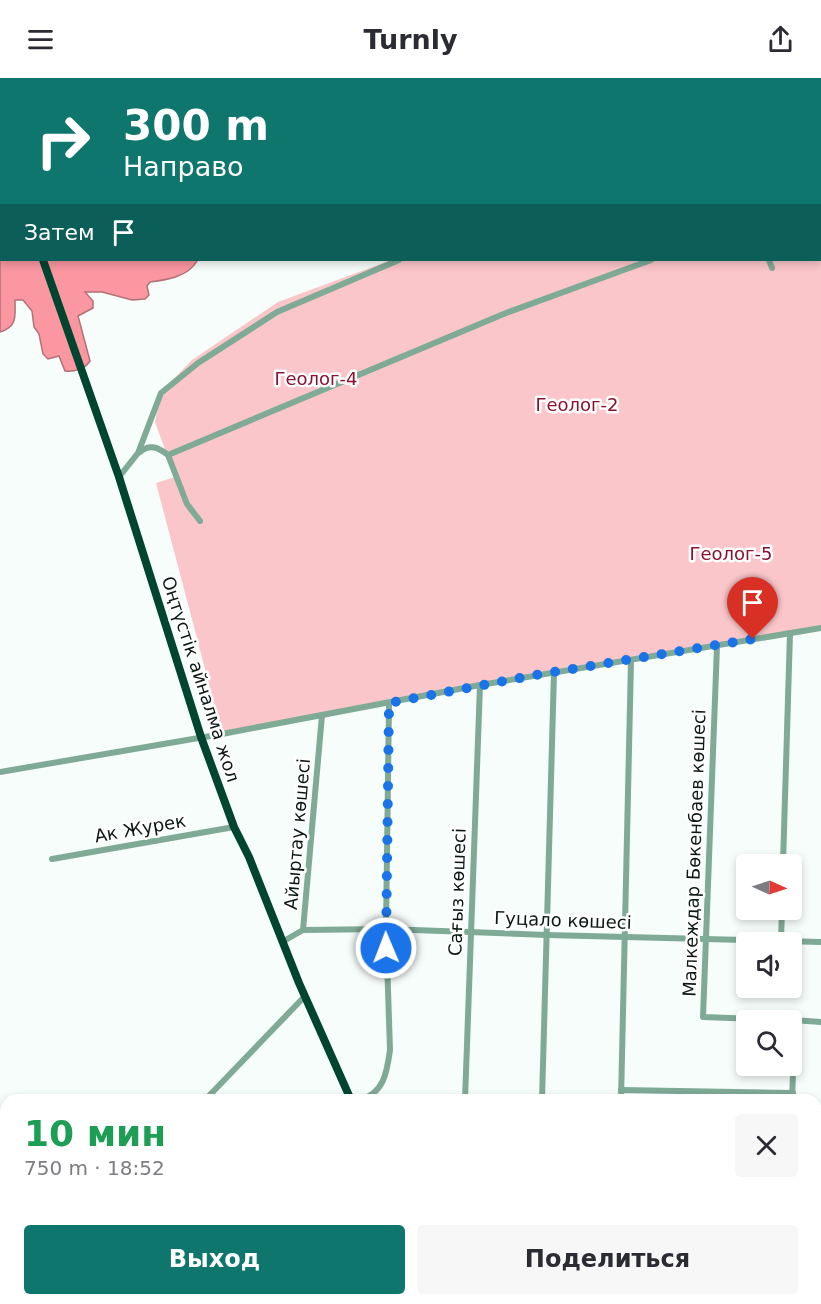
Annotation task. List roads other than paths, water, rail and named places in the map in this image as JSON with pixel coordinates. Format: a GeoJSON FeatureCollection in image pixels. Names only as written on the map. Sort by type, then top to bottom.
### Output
{"type":"FeatureCollection","features":[{"type":"Feature","properties":{"kind":"highway","name":"Оңтүстік айналма жол"},"geometry":{"type":"LineString","coordinates":[[44,261],[119,477],[201,737],[234,827],[249,857],[282,942],[348,1094]]}},
{"type":"Feature","properties":{"kind":"street"},"geometry":{"type":"LineString","coordinates":[[138,453],[161,393],[198,363],[277,312],[397,261]]}},
{"type":"Feature","properties":{"kind":"street"},"geometry":{"type":"LineString","coordinates":[[168,455],[506,313],[648,261]]}},
{"type":"Feature","properties":{"kind":"street"},"geometry":{"type":"LineString","coordinates":[[769,261],[772,268]]}},
{"type":"Feature","properties":{"kind":"street"},"geometry":{"type":"LineString","coordinates":[[119,477],[145,447],[152,447],[168,455],[187,504],[200,521]]}},
{"type":"Feature","properties":{"kind":"street"},"geometry":{"type":"LineString","coordinates":[[0,772],[322,716],[554,672],[821,628]]}},
{"type":"Feature","properties":{"kind":"street"},"geometry":{"type":"LineString","coordinates":[[783,854],[790,633]]}},
{"type":"Feature","properties":{"kind":"street","name":"Малкеждар Бөкенбаев көшесі"},"geometry":{"type":"LineString","coordinates":[[717,646],[703,1017],[736,1018]]}},
{"type":"Feature","properties":{"kind":"street"},"geometry":{"type":"LineString","coordinates":[[621,1094],[631,661]]}},
{"type":"Feature","properties":{"kind":"street"},"geometry":{"type":"LineString","coordinates":[[542,1094],[554,672]]}},
{"type":"Feature","properties":{"kind":"street","name":"Сағыз көшесі"},"geometry":{"type":"LineString","coordinates":[[465,1094],[480,685]]}},
{"type":"Feature","properties":{"kind":"street"},"geometry":{"type":"LineString","coordinates":[[373,1094],[377,1091],[388,1063],[390,1041],[386,929],[389,703]]}},
{"type":"Feature","properties":{"kind":"street","name":"Айыртау көшесі"},"geometry":{"type":"LineString","coordinates":[[282,942],[303,930],[322,716]]}},
{"type":"Feature","properties":{"kind":"street","name":"Ак Журек"},"geometry":{"type":"LineString","coordinates":[[52,859],[234,827]]}},
{"type":"Feature","properties":{"kind":"street","name":"Гуцало көшесі"},"geometry":{"type":"LineString","coordinates":[[303,930],[386,929],[736,939]]}},
{"type":"Feature","properties":{"kind":"street","name":"Гуцало көшесі"},"geometry":{"type":"LineString","coordinates":[[802,941],[821,942]]}},
{"type":"Feature","properties":{"kind":"street"},"geometry":{"type":"LineString","coordinates":[[211,1094],[305,996]]}},
{"type":"Feature","properties":{"kind":"street"},"geometry":{"type":"LineString","coordinates":[[802,1021],[821,1022]]}},
{"type":"Feature","properties":{"kind":"street"},"geometry":{"type":"LineString","coordinates":[[793,1076],[793,1094]]}},
{"type":"Feature","properties":{"kind":"street"},"geometry":{"type":"LineString","coordinates":[[621,1090],[736,1094]]}},
{"type":"Feature","properties":{"kind":"park label","name":"Геолог-4"},"geometry":{"type":"Point","coordinates":[316,378]}},
{"type":"Feature","properties":{"kind":"park label","name":"Геолог-2"},"geometry":{"type":"Point","coordinates":[577,404]}},
{"type":"Feature","properties":{"kind":"park label","name":"Геолог-5"},"geometry":{"type":"Point","coordinates":[731,553]}}]}
